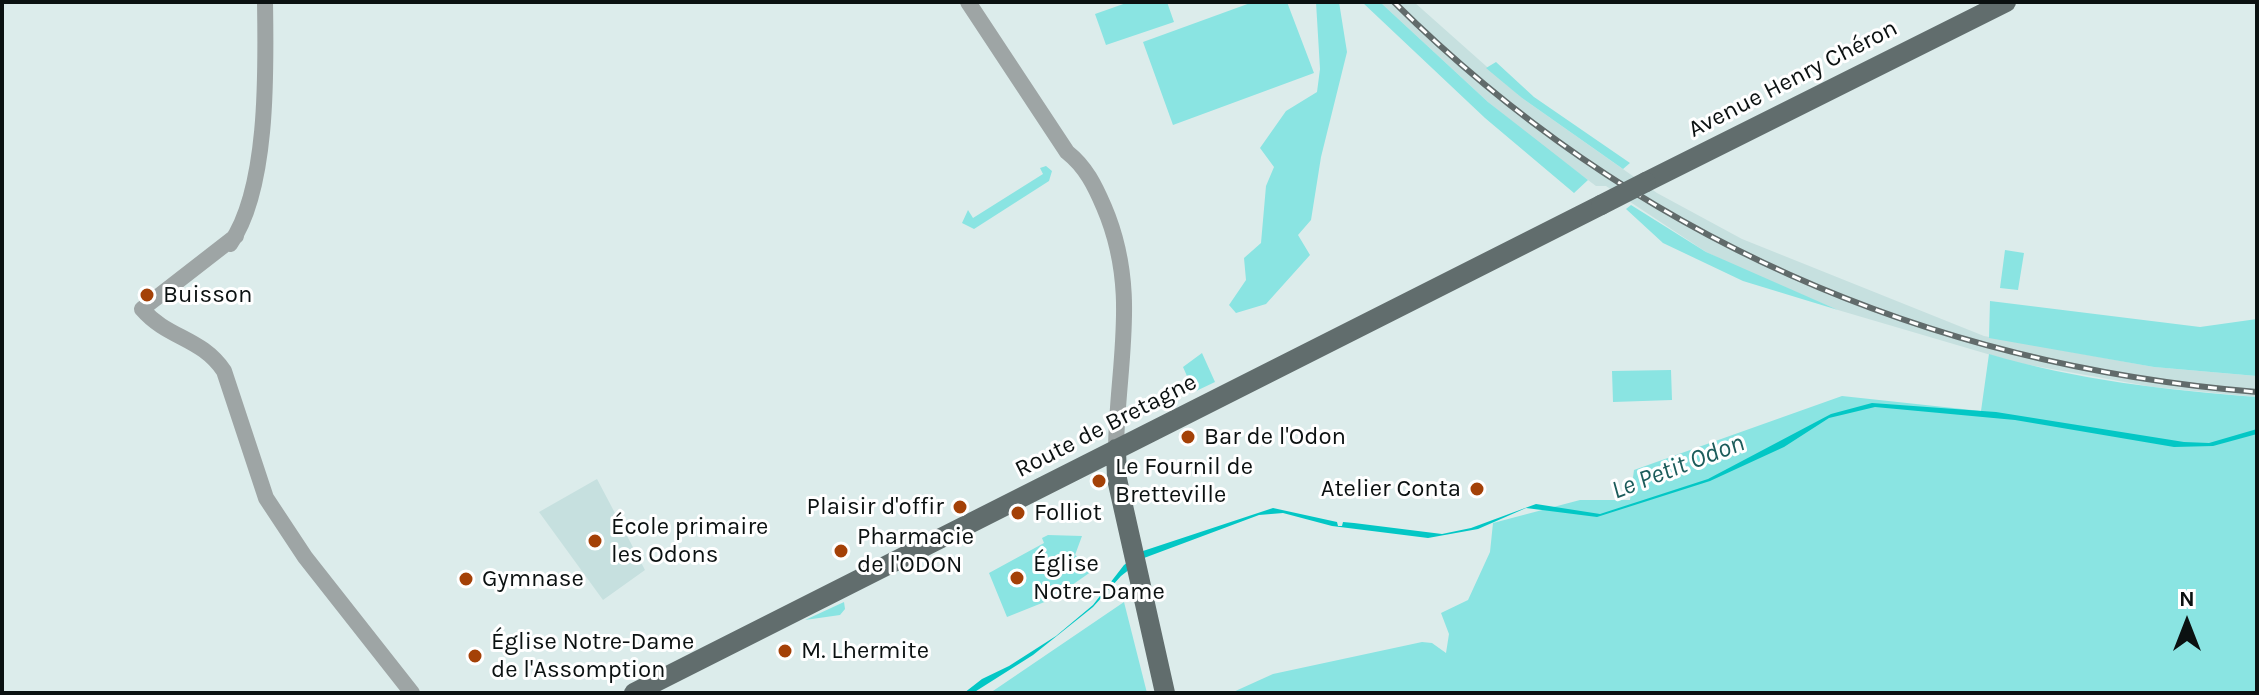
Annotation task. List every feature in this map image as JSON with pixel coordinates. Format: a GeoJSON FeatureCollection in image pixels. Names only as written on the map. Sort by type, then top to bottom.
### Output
{"type":"FeatureCollection","features":[{"type":"Feature","properties":{"kind":"main road","name":"Avenue Henry Chéron"},"geometry":{"type":"LineString","coordinates":[[1601,205],[2006,2]]}},
{"type":"Feature","properties":{"kind":"main road","name":"Route de Bretagne"},"geometry":{"type":"LineString","coordinates":[[634,693],[1601,205]]}},
{"type":"Feature","properties":{"kind":"main road"},"geometry":{"type":"LineString","coordinates":[[1116,449],[1117,479],[1165,693]]}},
{"type":"Feature","properties":{"kind":"street"},"geometry":{"type":"LineString","coordinates":[[265,2],[264,110],[250,201],[236,236],[219,260],[145,313],[163,329],[197,343],[219,363],[266,498],[352,617],[412,693]]}},
{"type":"Feature","properties":{"kind":"street"},"geometry":{"type":"LineString","coordinates":[[968,2],[1067,152],[1077,160],[1115,232],[1122,263],[1126,328],[1116,449]]}},
{"type":"Feature","properties":{"kind":"shaded area"},"geometry":{"type":"Polygon","coordinates":[[[1129,2],[1167,2],[1174,22],[1106,45],[1095,14],[1129,2]]]}},
{"type":"Feature","properties":{"kind":"shaded area"},"geometry":{"type":"Polygon","coordinates":[[[1253,2],[1287,2],[1314,73],[1173,125],[1143,42],[1253,2]]]}},
{"type":"Feature","properties":{"kind":"shaded area"},"geometry":{"type":"Polygon","coordinates":[[[1316,2],[1339,2],[1347,52],[1321,157],[1311,220],[1298,235],[1310,255],[1266,304],[1236,313],[1229,305],[1246,280],[1244,258],[1261,243],[1266,186],[1274,167],[1260,148],[1286,111],[1317,92],[1320,69],[1316,2]]]}},
{"type":"Feature","properties":{"kind":"shaded area"},"geometry":{"type":"Polygon","coordinates":[[[1362,2],[1380,2],[1488,102],[1588,180],[1574,193],[1485,118],[1362,2]]]}},
{"type":"Feature","properties":{"kind":"shaded area"},"geometry":{"type":"Polygon","coordinates":[[[1380,2],[1414,2],[1522,98],[1657,193],[1742,239],[1984,336],[2154,367],[2257,376],[2257,397],[2153,387],[2018,363],[1838,310],[1745,271],[1706,252],[1606,186],[1596,186],[1488,102],[1380,2]]]}},
{"type":"Feature","properties":{"kind":"shaded area"},"geometry":{"type":"Polygon","coordinates":[[[1496,62],[1534,97],[1630,163],[1623,169],[1522,98],[1486,68],[1496,62]]]}},
{"type":"Feature","properties":{"kind":"shaded area"},"geometry":{"type":"Polygon","coordinates":[[[1046,166],[1052,171],[1049,181],[974,229],[962,223],[968,210],[973,218],[1043,174],[1040,168],[1046,166]]]}},
{"type":"Feature","properties":{"kind":"shaded area"},"geometry":{"type":"Polygon","coordinates":[[[1631,205],[1706,252],[1838,310],[1743,281],[1663,243],[1626,209],[1631,205]]]}},
{"type":"Feature","properties":{"kind":"shaded area"},"geometry":{"type":"Polygon","coordinates":[[[2005,250],[2024,253],[2018,290],[2000,288],[2005,250]]]}},
{"type":"Feature","properties":{"kind":"shaded area"},"geometry":{"type":"Polygon","coordinates":[[[1990,301],[2200,327],[2257,319],[2257,376],[2154,367],[1989,338],[1990,301]]]}},
{"type":"Feature","properties":{"kind":"shaded area"},"geometry":{"type":"Polygon","coordinates":[[[1202,353],[1215,382],[1194,392],[1183,367],[1202,353]]]}},
{"type":"Feature","properties":{"kind":"shaded area"},"geometry":{"type":"Polygon","coordinates":[[[1989,354],[2055,371],[2122,383],[2257,397],[2257,693],[1231,693],[1273,674],[1422,642],[1432,643],[1446,653],[1449,634],[1441,613],[1468,600],[1490,552],[1493,523],[1580,500],[1630,500],[1634,470],[1842,396],[1981,411],[1989,354]]]}},
{"type":"Feature","properties":{"kind":"shaded area"},"geometry":{"type":"Polygon","coordinates":[[[1671,370],[1672,400],[1613,402],[1612,371],[1671,370]]]}},
{"type":"Feature","properties":{"kind":"shaded area"},"geometry":{"type":"Polygon","coordinates":[[[1872,403],[1996,412],[2184,442],[2209,443],[2257,429],[2257,434],[2213,446],[2174,447],[2015,420],[1875,407],[1829,418],[1784,447],[1710,481],[1597,517],[1526,508],[1478,529],[1428,538],[1332,526],[1283,513],[1259,515],[1144,558],[1121,576],[1093,607],[1033,655],[973,693],[964,693],[982,679],[1056,636],[1093,605],[1124,565],[1143,551],[1273,508],[1337,522],[1338,526],[1342,526],[1343,522],[1442,534],[1471,528],[1536,504],[1600,514],[1708,479],[1831,414],[1872,403]]]}},
{"type":"Feature","properties":{"kind":"shaded area","name":"École primaire les Odons"},"geometry":{"type":"Polygon","coordinates":[[[597,479],[645,570],[603,600],[539,512],[597,479]]]}},
{"type":"Feature","properties":{"kind":"shaded area"},"geometry":{"type":"Polygon","coordinates":[[[1048,535],[1082,536],[1075,555],[1095,569],[1052,599],[1007,617],[989,573],[1044,543],[1042,538],[1048,535]]]}},
{"type":"Feature","properties":{"kind":"shaded area"},"geometry":{"type":"Polygon","coordinates":[[[844,602],[845,609],[840,615],[805,620],[844,602]]]}},
{"type":"Feature","properties":{"kind":"shaded area"},"geometry":{"type":"Polygon","coordinates":[[[1124,602],[1147,693],[990,693],[1124,602]]]}},
{"type":"Feature","properties":{"kind":"railway"},"geometry":{"type":"LineString","coordinates":[[1394,2],[1486,85],[1582,158],[1684,222],[1790,275],[1901,319],[2016,353],[2135,377],[2257,392]]}},
{"type":"Feature","properties":{"kind":"place","name":"Buisson"},"geometry":{"type":"Point","coordinates":[147,295]}},
{"type":"Feature","properties":{"kind":"place","name":"Bar de l'Odon"},"geometry":{"type":"Point","coordinates":[1188,437]}},
{"type":"Feature","properties":{"kind":"place","name":"Le Fournil de Bretteville"},"geometry":{"type":"Point","coordinates":[1099,481]}},
{"type":"Feature","properties":{"kind":"place","name":"Atelier Conta"},"geometry":{"type":"Point","coordinates":[1477,489]}},
{"type":"Feature","properties":{"kind":"place","name":"Plaisir d'offir"},"geometry":{"type":"Point","coordinates":[960,507]}},
{"type":"Feature","properties":{"kind":"place","name":"Folliot"},"geometry":{"type":"Point","coordinates":[1018,513]}},
{"type":"Feature","properties":{"kind":"place","name":"École primaire les Odons"},"geometry":{"type":"Point","coordinates":[595,541]}},
{"type":"Feature","properties":{"kind":"place","name":"Pharmacie de l'ODON"},"geometry":{"type":"Point","coordinates":[841,551]}},
{"type":"Feature","properties":{"kind":"place","name":"Église Notre-Dame"},"geometry":{"type":"Point","coordinates":[1017,578]}},
{"type":"Feature","properties":{"kind":"place","name":"Gymnase"},"geometry":{"type":"Point","coordinates":[466,579]}},
{"type":"Feature","properties":{"kind":"place","name":"M. Lhermite"},"geometry":{"type":"Point","coordinates":[785,651]}},
{"type":"Feature","properties":{"kind":"place","name":"Église Notre-Dame de l'Assomption"},"geometry":{"type":"Point","coordinates":[475,656]}},
{"type":"Feature","properties":{"kind":"water label","name":"Le Petit Odon"},"geometry":{"type":"Point","coordinates":[1678,467]}}]}
